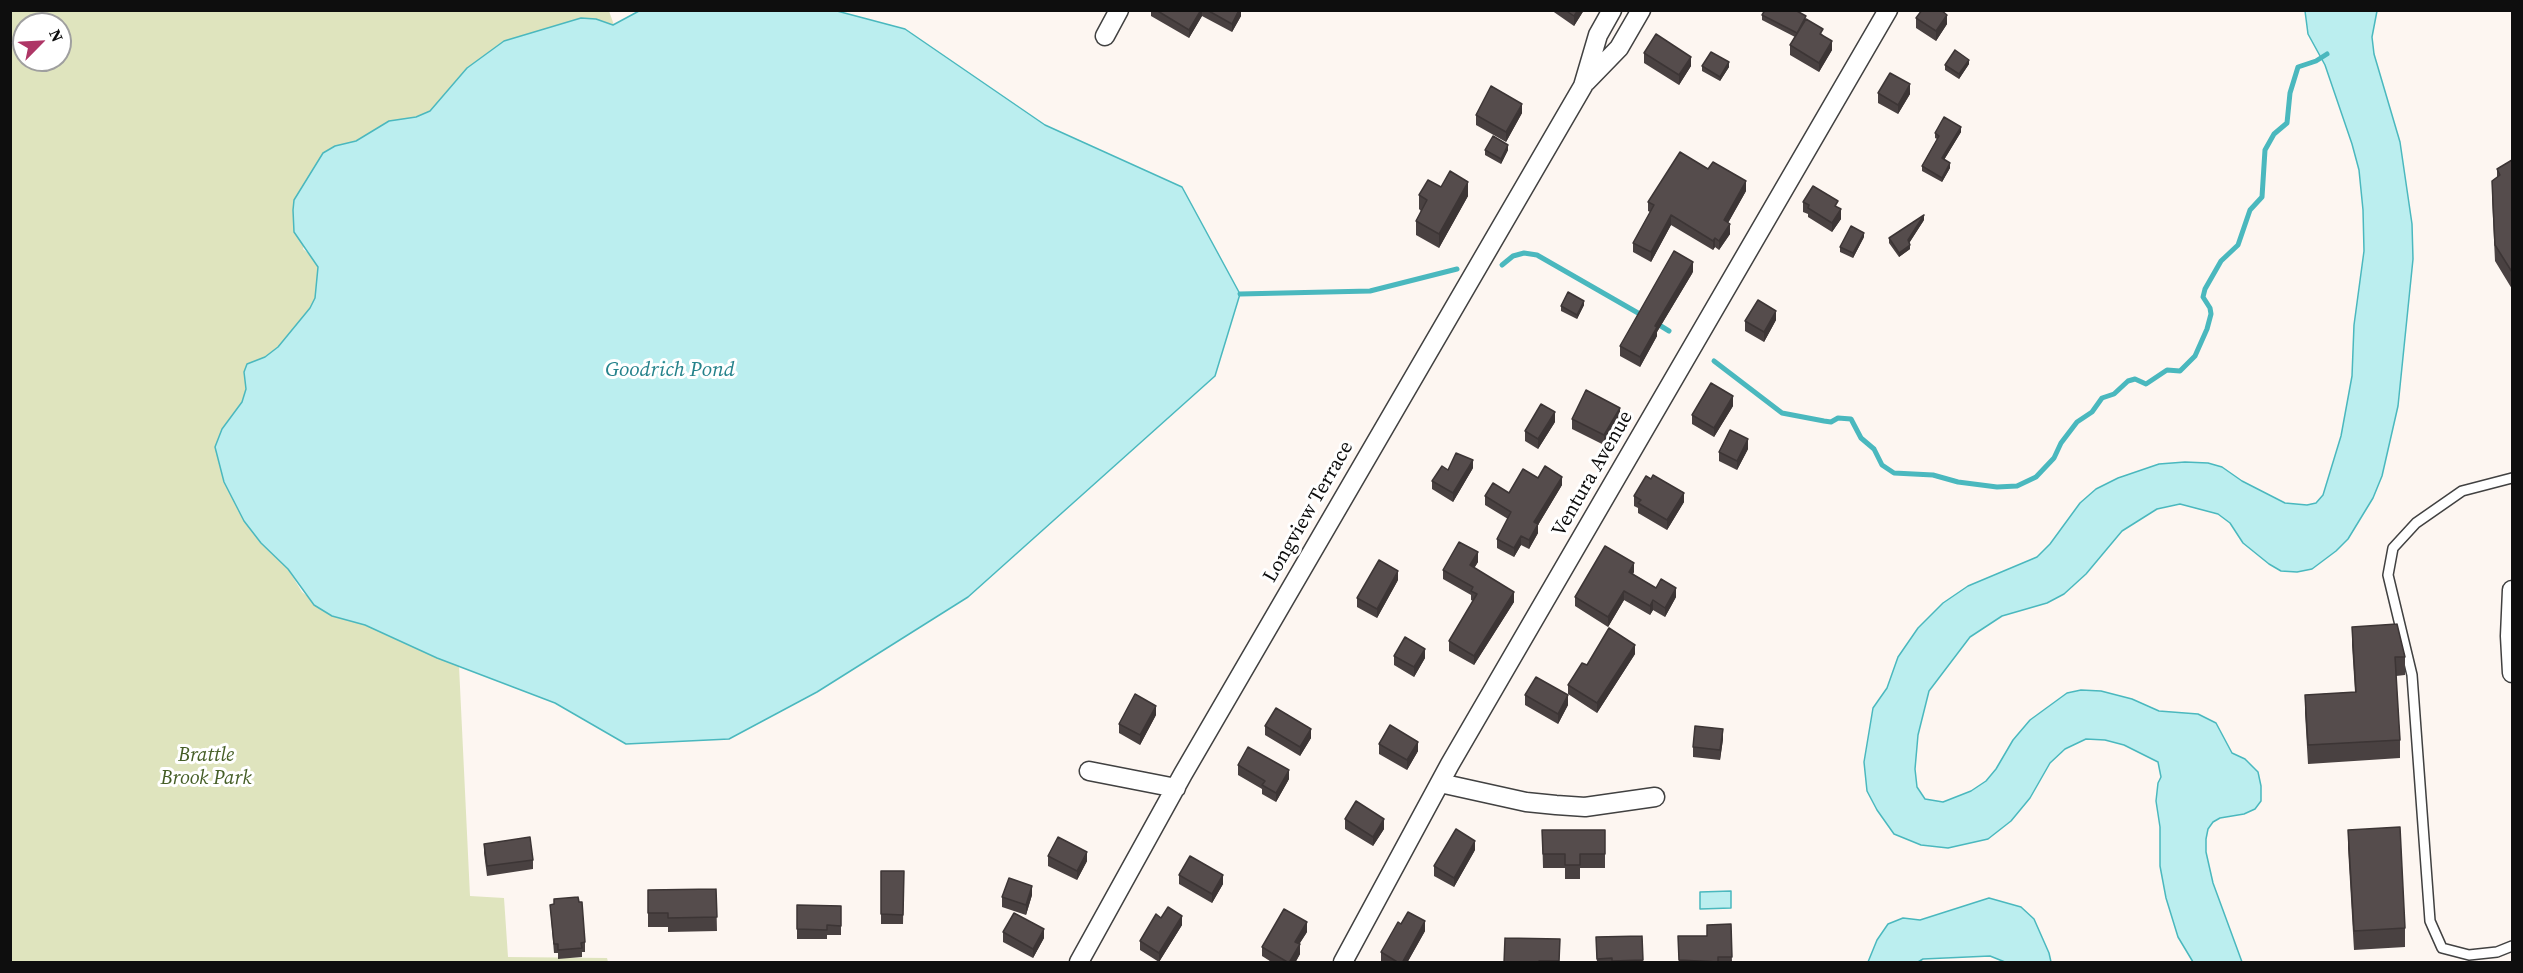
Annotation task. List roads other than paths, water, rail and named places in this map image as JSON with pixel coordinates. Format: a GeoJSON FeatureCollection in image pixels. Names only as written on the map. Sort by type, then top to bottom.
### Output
{"type":"FeatureCollection","features":[{"type":"Feature","properties":{"kind":"street"},"geometry":{"type":"LineString","coordinates":[[1105,36],[1119,10]]}},
{"type":"Feature","properties":{"kind":"street","name":"Longview Terrace"},"geometry":{"type":"LineString","coordinates":[[1583,86],[1598,35],[1612,10]]}},
{"type":"Feature","properties":{"kind":"street","name":"Longview Terrace"},"geometry":{"type":"LineString","coordinates":[[1079,963],[1176,788],[1583,86],[1619,48],[1641,10]]}},
{"type":"Feature","properties":{"kind":"street","name":"Ventura Avenue"},"geometry":{"type":"LineString","coordinates":[[1343,963],[1440,783],[1888,10]]}},
{"type":"Feature","properties":{"kind":"street"},"geometry":{"type":"LineString","coordinates":[[2512,590],[2510,636],[2512,673]]}},
{"type":"Feature","properties":{"kind":"street"},"geometry":{"type":"LineString","coordinates":[[1089,771],[1176,788]]}},
{"type":"Feature","properties":{"kind":"street"},"geometry":{"type":"LineString","coordinates":[[1440,783],[1526,802],[1556,806],[1585,807],[1655,797]]}},
{"type":"Feature","properties":{"kind":"lane"},"geometry":{"type":"LineString","coordinates":[[2512,478],[2462,491],[2416,523],[2393,548],[2388,575],[2412,675],[2430,921],[2442,948],[2469,955],[2497,952],[2512,946]]}},
{"type":"Feature","properties":{"kind":"water","name":"Goodrich Pond"},"geometry":{"type":"Polygon","coordinates":[[[639,11],[837,11],[905,29],[1045,125],[1182,187],[1240,294],[1215,376],[968,597],[817,692],[729,739],[626,744],[555,703],[437,658],[365,625],[332,616],[314,605],[288,569],[261,543],[244,521],[224,482],[215,447],[222,429],[242,402],[246,389],[244,372],[247,364],[265,357],[278,347],[310,308],[315,298],[318,267],[294,232],[293,210],[294,200],[323,153],[335,146],[356,141],[389,121],[416,117],[430,111],[467,68],[504,41],[581,18],[596,19],[613,25],[639,11]]]}},
{"type":"Feature","properties":{"kind":"water"},"geometry":{"type":"Polygon","coordinates":[[[2305,11],[2377,11],[2372,37],[2374,54],[2400,142],[2412,224],[2413,259],[2398,406],[2382,476],[2373,498],[2348,539],[2336,551],[2312,569],[2297,572],[2281,571],[2269,564],[2243,543],[2230,523],[2218,514],[2180,504],[2157,509],[2122,531],[2086,574],[2064,594],[2047,603],[2002,616],[1970,637],[1929,691],[1918,735],[1915,769],[1917,787],[1925,799],[1943,802],[1971,791],[1986,781],[2013,740],[2030,720],[2067,693],[2081,690],[2101,691],[2132,699],[2159,711],[2198,714],[2216,723],[2232,753],[2245,759],[2258,772],[2261,801],[2255,809],[2244,814],[2220,818],[2213,822],[2208,829],[2206,839],[2206,852],[2213,883],[2242,962],[2193,962],[2178,937],[2166,898],[2160,866],[2160,827],[2156,801],[2161,777],[2158,762],[2124,745],[2105,740],[2086,739],[2065,749],[2050,763],[2030,798],[2011,821],[1988,839],[1948,848],[1921,845],[1894,834],[1867,791],[1864,762],[1873,708],[1887,688],[1898,657],[1918,628],[1943,603],[1968,586],[2037,557],[2050,544],[2080,503],[2096,489],[2118,478],[2159,464],[2185,462],[2208,463],[2222,467],[2242,481],[2285,503],[2307,505],[2316,503],[2323,495],[2341,436],[2352,376],[2354,325],[2364,251],[2363,210],[2359,170],[2352,144],[2325,65],[2308,34],[2305,11]]]}},
{"type":"Feature","properties":{"kind":"water"},"geometry":{"type":"Polygon","coordinates":[[[1731,891],[1731,908],[1700,909],[1700,892],[1731,891]]]}},
{"type":"Feature","properties":{"kind":"water"},"geometry":{"type":"Polygon","coordinates":[[[1989,898],[2021,907],[2034,919],[2051,962],[2005,962],[1990,956],[1923,959],[1918,962],[1868,962],[1877,940],[1888,924],[1903,918],[1920,920],[1989,898]]]}},
{"type":"Feature","properties":{"kind":"waterway"},"geometry":{"type":"LineString","coordinates":[[1714,361],[1782,413],[1831,422],[1838,418],[1851,419],[1861,438],[1874,449],[1882,465],[1894,473],[1933,475],[1958,482],[1997,487],[2017,486],[2036,477],[2054,458],[2061,443],[2077,422],[2092,412],[2102,398],[2114,394],[2128,381],[2135,379],[2146,384],[2167,370],[2180,371],[2195,356],[2211,314],[2203,297],[2205,289],[2221,261],[2238,245],[2250,210],[2262,197],[2265,150],[2274,134],[2287,123],[2290,93],[2298,67],[2316,61],[2327,54]]}},
{"type":"Feature","properties":{"kind":"waterway"},"geometry":{"type":"LineString","coordinates":[[1502,265],[1513,256],[1524,253],[1537,255],[1645,317]]}},
{"type":"Feature","properties":{"kind":"waterway"},"geometry":{"type":"LineString","coordinates":[[1240,294],[1370,291],[1457,269]]}},
{"type":"Feature","properties":{"kind":"waterway"},"geometry":{"type":"LineString","coordinates":[[1656,323],[1669,331]]}},
{"type":"Feature","properties":{"kind":"park label","name":"Brattle Brook Park"},"geometry":{"type":"Point","coordinates":[206,768]}}]}
